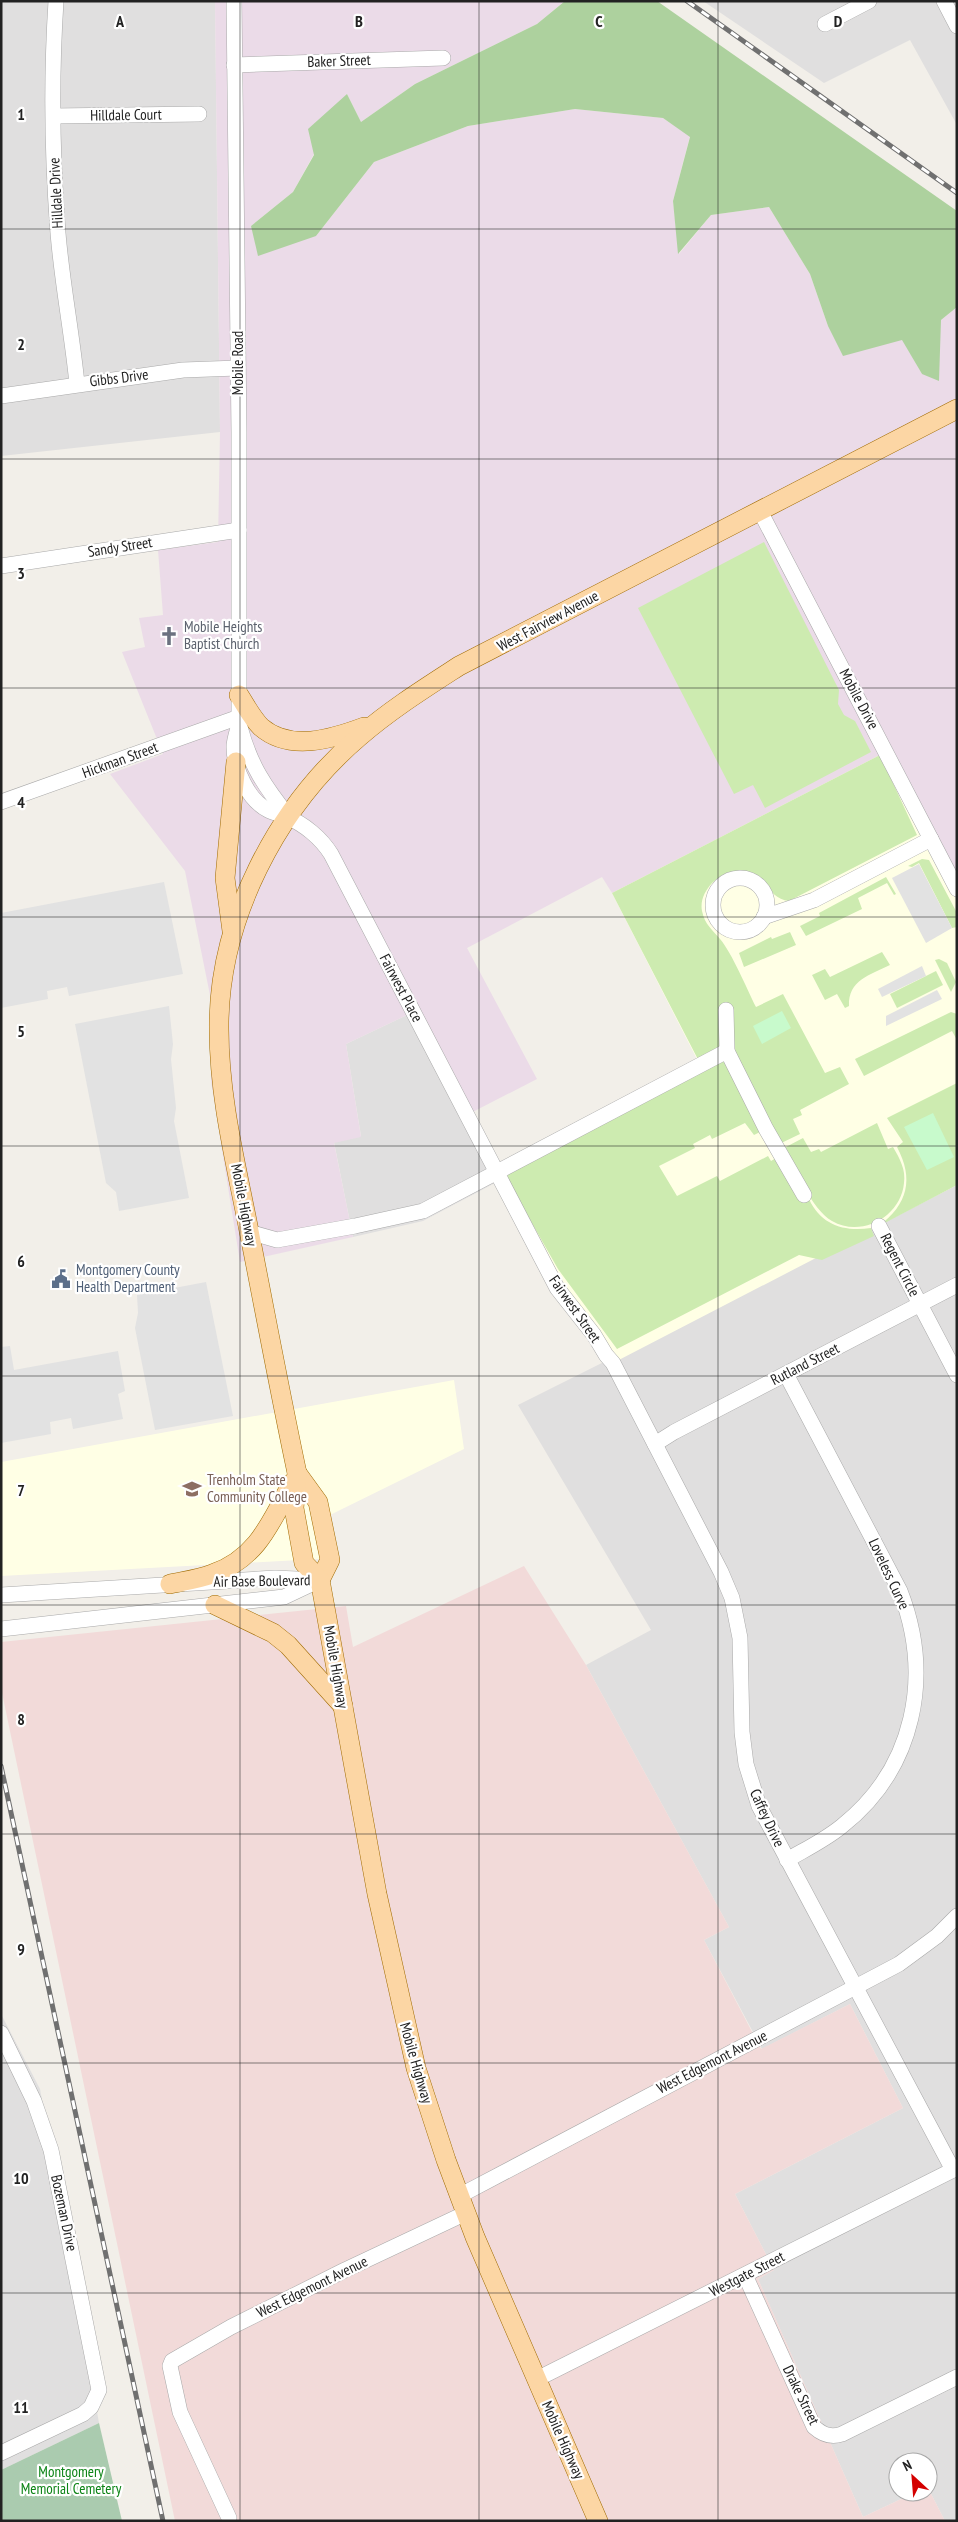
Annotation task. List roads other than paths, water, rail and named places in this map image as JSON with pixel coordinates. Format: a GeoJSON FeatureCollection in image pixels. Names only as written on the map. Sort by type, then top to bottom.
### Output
{"type":"FeatureCollection","features":[{"type":"Feature","properties":{"kind":"main road","name":"West Fairview Avenue"},"geometry":{"type":"LineString","coordinates":[[232,935],[243,903],[265,856],[289,817],[334,760],[376,723],[418,692],[460,666],[957,409]]}},
{"type":"Feature","properties":{"kind":"main road"},"geometry":{"type":"LineString","coordinates":[[239,695],[262,727],[281,738],[294,741],[336,738],[376,723]]}},
{"type":"Feature","properties":{"kind":"main road"},"geometry":{"type":"LineString","coordinates":[[232,935],[225,878],[236,762]]}},
{"type":"Feature","properties":{"kind":"main road","name":"Mobile Highway"},"geometry":{"type":"LineString","coordinates":[[232,935],[222,986],[220,1056],[226,1119],[297,1473],[294,1508],[304,1563],[320,1580],[377,1894],[402,2013],[432,2120],[462,2204],[598,2521]]}},
{"type":"Feature","properties":{"kind":"main road"},"geometry":{"type":"LineString","coordinates":[[170,1584],[212,1575],[234,1565],[249,1552],[263,1538],[297,1473]]}},
{"type":"Feature","properties":{"kind":"main road","name":"Mobile Highway"},"geometry":{"type":"LineString","coordinates":[[297,1473],[318,1502],[330,1560],[320,1580]]}},
{"type":"Feature","properties":{"kind":"main road"},"geometry":{"type":"LineString","coordinates":[[215,1605],[273,1633],[288,1645],[343,1706]]}},
{"type":"Feature","properties":{"kind":"street","name":"Hilldale Drive"},"geometry":{"type":"LineString","coordinates":[[56,1],[54,116],[58,233],[77,384]]}},
{"type":"Feature","properties":{"kind":"street","name":"Mobile Road"},"geometry":{"type":"LineString","coordinates":[[234,1],[239,530],[239,721],[234,745],[236,762],[243,780],[259,802],[268,810],[289,817]]}},
{"type":"Feature","properties":{"kind":"street"},"geometry":{"type":"LineString","coordinates":[[825,24],[869,1]]}},
{"type":"Feature","properties":{"kind":"street"},"geometry":{"type":"LineString","coordinates":[[944,1],[957,26]]}},
{"type":"Feature","properties":{"kind":"street","name":"Baker Street"},"geometry":{"type":"LineString","coordinates":[[234,65],[443,58]]}},
{"type":"Feature","properties":{"kind":"street","name":"Hilldale Court"},"geometry":{"type":"LineString","coordinates":[[54,116],[199,114]]}},
{"type":"Feature","properties":{"kind":"street","name":"Gibbs Drive"},"geometry":{"type":"LineString","coordinates":[[1,396],[183,370],[238,368]]}},
{"type":"Feature","properties":{"kind":"street","name":"Mobile Drive"},"geometry":{"type":"LineString","coordinates":[[760,511],[957,889]]}},
{"type":"Feature","properties":{"kind":"street","name":"Sandy Street"},"geometry":{"type":"LineString","coordinates":[[1,566],[239,530]]}},
{"type":"Feature","properties":{"kind":"street","name":"Mobile Road"},"geometry":{"type":"LineString","coordinates":[[239,721],[250,760],[261,782],[289,817]]}},
{"type":"Feature","properties":{"kind":"street","name":"Hickman Street"},"geometry":{"type":"LineString","coordinates":[[1,802],[239,721]]}},
{"type":"Feature","properties":{"kind":"street","name":"Fairwest Place"},"geometry":{"type":"LineString","coordinates":[[289,817],[315,835],[331,854],[497,1173]]}},
{"type":"Feature","properties":{"kind":"street"},"geometry":{"type":"LineString","coordinates":[[764,917],[814,900],[931,839]]}},
{"type":"Feature","properties":{"kind":"street"},"geometry":{"type":"LineString","coordinates":[[726,1010],[727,1051],[766,1129],[804,1195]]}},
{"type":"Feature","properties":{"kind":"street"},"geometry":{"type":"LineString","coordinates":[[249,1232],[277,1240],[417,1213],[497,1173],[727,1051]]}},
{"type":"Feature","properties":{"kind":"street","name":"Fairwest Street"},"geometry":{"type":"LineString","coordinates":[[497,1173],[557,1288],[594,1335],[613,1363],[655,1444]]}},
{"type":"Feature","properties":{"kind":"street","name":"Regent Circle"},"geometry":{"type":"LineString","coordinates":[[879,1226],[957,1375]]}},
{"type":"Feature","properties":{"kind":"street","name":"Rutland Street"},"geometry":{"type":"LineString","coordinates":[[655,1444],[674,1432],[957,1285]]}},
{"type":"Feature","properties":{"kind":"street","name":"Loveless Curve"},"geometry":{"type":"LineString","coordinates":[[786,1374],[900,1591],[912,1628],[917,1670],[915,1700],[907,1732],[898,1758],[885,1780],[843,1826],[820,1842],[787,1860]]}},
{"type":"Feature","properties":{"kind":"street","name":"Caffey Drive"},"geometry":{"type":"LineString","coordinates":[[655,1444],[721,1572],[732,1598],[740,1638],[742,1732],[746,1764],[759,1806],[955,2169]]}},
{"type":"Feature","properties":{"kind":"street","name":"Air Base Boulevard"},"geometry":{"type":"LineString","coordinates":[[1,1595],[274,1578],[320,1580]]}},
{"type":"Feature","properties":{"kind":"street","name":"Air Base Boulevard"},"geometry":{"type":"LineString","coordinates":[[1,1629],[284,1597],[320,1580]]}},
{"type":"Feature","properties":{"kind":"street","name":"West Edgemont Avenue"},"geometry":{"type":"LineString","coordinates":[[229,2518],[180,2412],[171,2372],[172,2361],[185,2352],[345,2270],[462,2204],[580,2130],[899,1964],[922,1948],[957,1916]]}},
{"type":"Feature","properties":{"kind":"street","name":"Bozeman Drive"},"geometry":{"type":"LineString","coordinates":[[1,2033],[34,2101],[51,2150],[99,2386],[96,2400],[83,2414],[1,2453]]}},
{"type":"Feature","properties":{"kind":"street","name":"Westgate Street"},"geometry":{"type":"LineString","coordinates":[[536,2379],[955,2169]]}},
{"type":"Feature","properties":{"kind":"street","name":"Drake Street"},"geometry":{"type":"LineString","coordinates":[[745,2275],[814,2427],[826,2435],[835,2437],[842,2434],[957,2377]]}},
{"type":"Feature","properties":{"kind":"railway"},"geometry":{"type":"LineString","coordinates":[[687,1],[957,193]]}},
{"type":"Feature","properties":{"kind":"railway"},"geometry":{"type":"LineString","coordinates":[[1,1766],[163,2521]]}},
{"type":"Feature","properties":{"kind":"place","name":"Mobile Heights Baptist Church"},"geometry":{"type":"Point","coordinates":[169,636]}},
{"type":"Feature","properties":{"kind":"place","name":"Montgomery County Health Department"},"geometry":{"type":"Point","coordinates":[61,1279]}},
{"type":"Feature","properties":{"kind":"place","name":"Trenholm State Community College"},"geometry":{"type":"Point","coordinates":[192,1489]}},
{"type":"Feature","properties":{"kind":"park label","name":"Montgomery Memorial Cemetery"},"geometry":{"type":"Point","coordinates":[71,2480]}}]}
